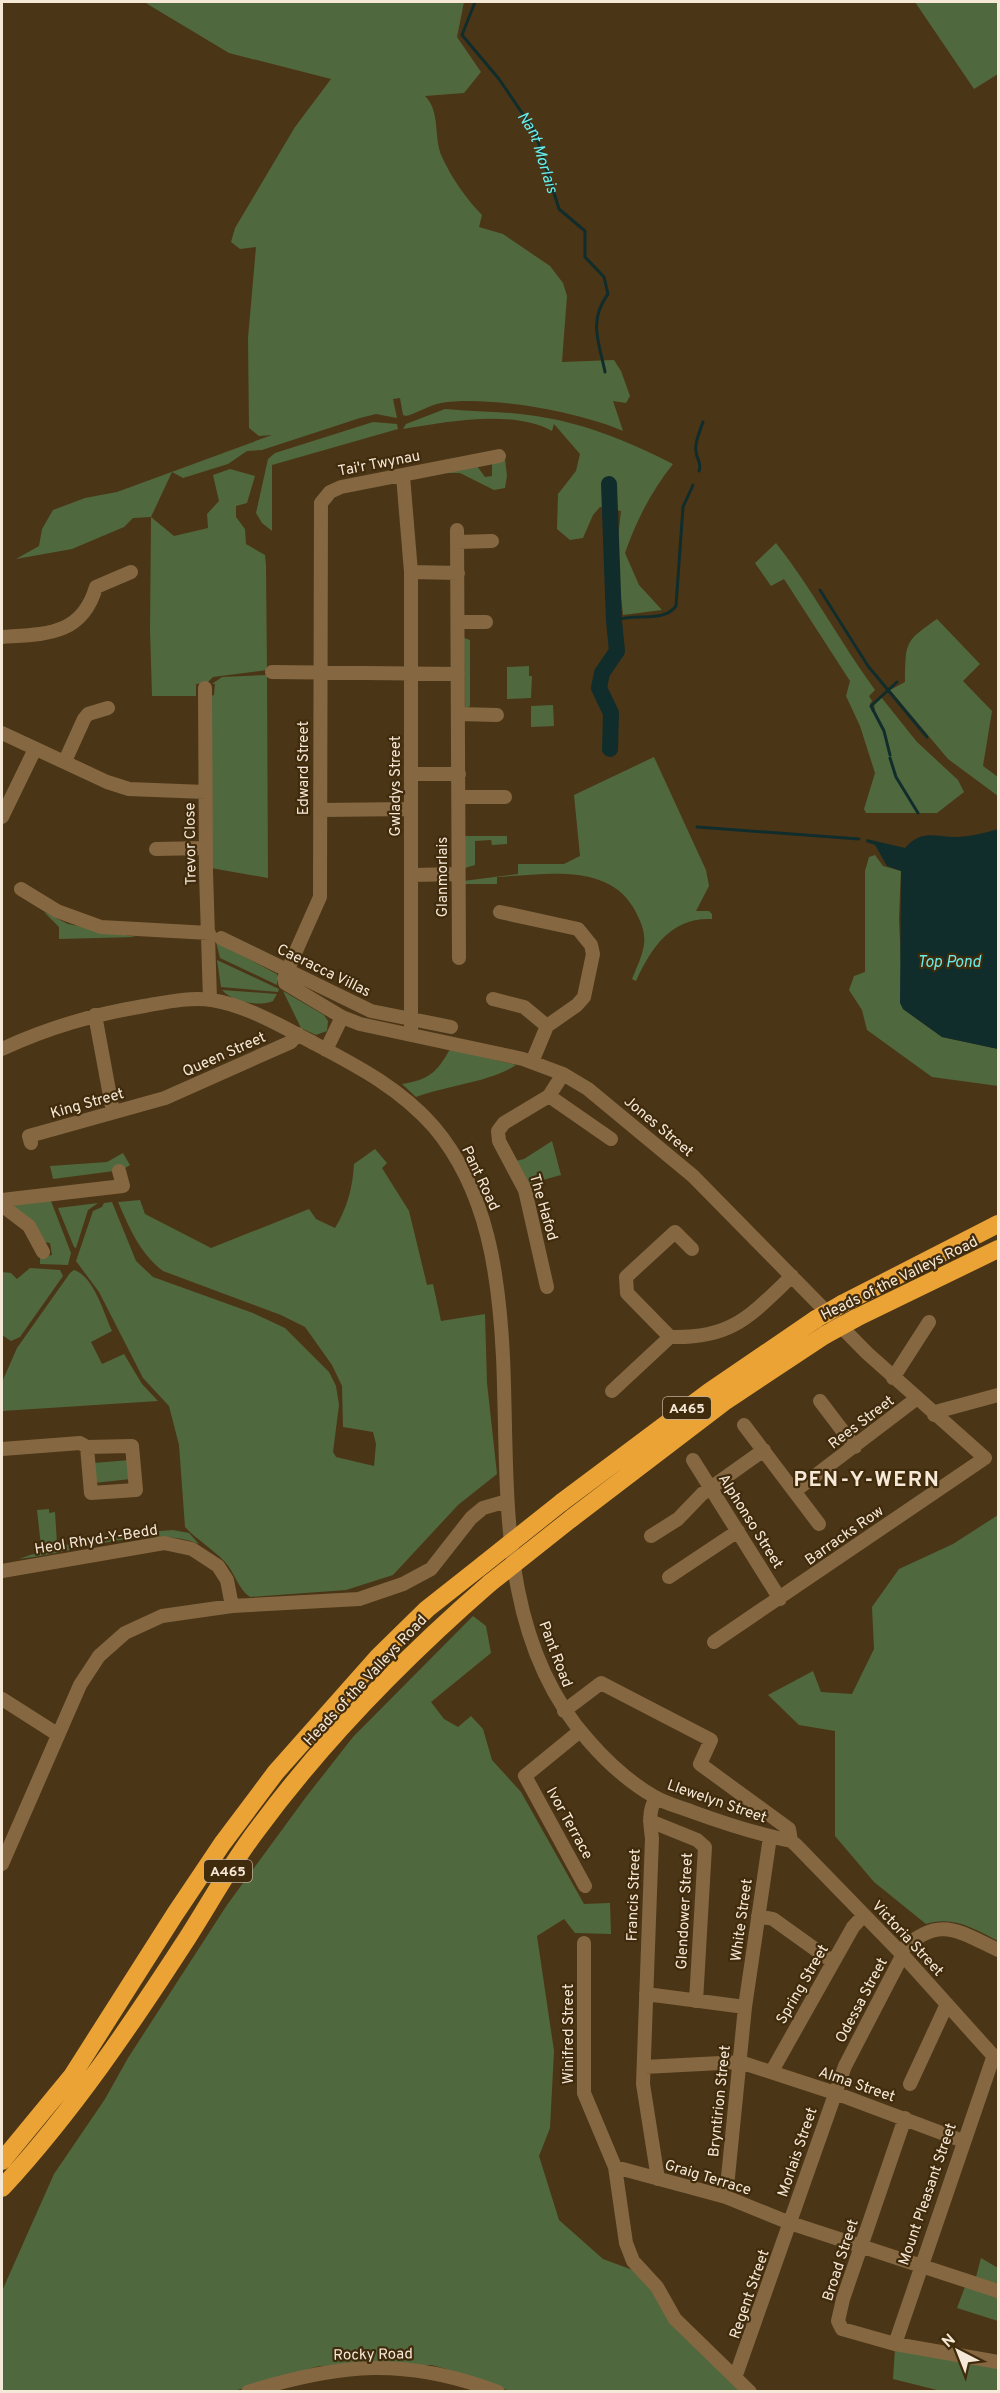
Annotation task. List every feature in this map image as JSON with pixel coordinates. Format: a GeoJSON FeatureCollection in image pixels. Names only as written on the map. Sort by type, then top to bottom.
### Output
{"type":"FeatureCollection","features":[{"type":"Feature","properties":{"kind":"highway","name":"Heads of the Valleys Road"},"geometry":{"type":"LineString","coordinates":[[2,2188],[67,2115],[177,1954],[217,1887],[256,1830],[296,1781],[418,1646],[567,1510],[709,1392],[820,1327],[842,1304],[999,1224]]}},
{"type":"Feature","properties":{"kind":"highway","name":"Heads of the Valleys Road"},"geometry":{"type":"LineString","coordinates":[[820,1327],[856,1318],[999,1249]]}},
{"type":"Feature","properties":{"kind":"highway","name":"Heads of the Valleys Road"},"geometry":{"type":"LineString","coordinates":[[2,2161],[72,2076],[181,1905],[276,1772],[378,1656],[427,1609],[484,1564],[567,1510]]}},
{"type":"Feature","properties":{"kind":"street","name":"Tai'r Twynau"},"geometry":{"type":"LineString","coordinates":[[319,539],[321,503],[330,492],[341,487],[499,456]]}},
{"type":"Feature","properties":{"kind":"street"},"geometry":{"type":"LineString","coordinates":[[485,459],[488,473]]}},
{"type":"Feature","properties":{"kind":"street","name":"Gwladys Street"},"geometry":{"type":"LineString","coordinates":[[403,476],[411,572],[411,1035]]}},
{"type":"Feature","properties":{"kind":"street","name":"Glanmorlais"},"geometry":{"type":"LineString","coordinates":[[459,958],[458,536],[492,541]]}},
{"type":"Feature","properties":{"kind":"street","name":"Edward Street"},"geometry":{"type":"LineString","coordinates":[[288,987],[284,978],[320,897],[319,539]]}},
{"type":"Feature","properties":{"kind":"street"},"geometry":{"type":"LineString","coordinates":[[2,637],[40,634],[69,626],[90,606],[96,587],[131,572]]}},
{"type":"Feature","properties":{"kind":"street"},"geometry":{"type":"LineString","coordinates":[[411,572],[458,573]]}},
{"type":"Feature","properties":{"kind":"street"},"geometry":{"type":"LineString","coordinates":[[458,622],[486,622]]}},
{"type":"Feature","properties":{"kind":"street"},"geometry":{"type":"LineString","coordinates":[[272,672],[458,674]]}},
{"type":"Feature","properties":{"kind":"street","name":"Trevor Close"},"geometry":{"type":"LineString","coordinates":[[206,688],[205,848],[215,935],[210,1000]]}},
{"type":"Feature","properties":{"kind":"street"},"geometry":{"type":"LineString","coordinates":[[65,761],[88,714],[108,708]]}},
{"type":"Feature","properties":{"kind":"street"},"geometry":{"type":"LineString","coordinates":[[458,714],[497,715]]}},
{"type":"Feature","properties":{"kind":"street"},"geometry":{"type":"LineString","coordinates":[[2,733],[107,782],[129,789],[205,792]]}},
{"type":"Feature","properties":{"kind":"street"},"geometry":{"type":"LineString","coordinates":[[2,817],[35,749]]}},
{"type":"Feature","properties":{"kind":"street"},"geometry":{"type":"LineString","coordinates":[[411,774],[459,774]]}},
{"type":"Feature","properties":{"kind":"street"},"geometry":{"type":"LineString","coordinates":[[459,797],[505,797]]}},
{"type":"Feature","properties":{"kind":"street"},"geometry":{"type":"LineString","coordinates":[[320,810],[411,809]]}},
{"type":"Feature","properties":{"kind":"street"},"geometry":{"type":"LineString","coordinates":[[156,849],[205,848]]}},
{"type":"Feature","properties":{"kind":"street"},"geometry":{"type":"LineString","coordinates":[[412,875],[458,874]]}},
{"type":"Feature","properties":{"kind":"street"},"geometry":{"type":"LineString","coordinates":[[21,889],[57,911],[100,927],[215,935]]}},
{"type":"Feature","properties":{"kind":"street"},"geometry":{"type":"LineString","coordinates":[[500,912],[578,928],[591,945],[592,954],[584,997],[577,1005],[547,1026],[532,1062]]}},
{"type":"Feature","properties":{"kind":"street","name":"Caeracca Villas"},"geometry":{"type":"LineString","coordinates":[[215,935],[363,1008],[451,1027]]}},
{"type":"Feature","properties":{"kind":"street","name":"Jones Street"},"geometry":{"type":"LineString","coordinates":[[288,987],[342,1017],[360,1024],[480,1048],[532,1062],[563,1074],[588,1089],[693,1176],[916,1399],[992,1457]]}},
{"type":"Feature","properties":{"kind":"street"},"geometry":{"type":"LineString","coordinates":[[493,998],[524,1007],[547,1026]]}},
{"type":"Feature","properties":{"kind":"street","name":"Pant Road"},"geometry":{"type":"LineString","coordinates":[[2,1049],[54,1026],[95,1015],[178,1000],[210,1000],[236,1008],[298,1034],[373,1075],[409,1101],[447,1146],[478,1205],[493,1249],[500,1295],[507,1428],[507,1501],[520,1601],[543,1674],[564,1711]]}},
{"type":"Feature","properties":{"kind":"street"},"geometry":{"type":"LineString","coordinates":[[95,1015],[113,1112]]}},
{"type":"Feature","properties":{"kind":"street"},"geometry":{"type":"LineString","coordinates":[[326,1050],[342,1017]]}},
{"type":"Feature","properties":{"kind":"street","name":"Queen Street"},"geometry":{"type":"LineString","coordinates":[[160,1100],[291,1042],[298,1034]]}},
{"type":"Feature","properties":{"kind":"street","name":"The Hafod"},"geometry":{"type":"LineString","coordinates":[[547,1287],[525,1190],[499,1141],[498,1131],[504,1123],[549,1096],[563,1074]]}},
{"type":"Feature","properties":{"kind":"street"},"geometry":{"type":"LineString","coordinates":[[549,1096],[611,1139]]}},
{"type":"Feature","properties":{"kind":"street","name":"King Street"},"geometry":{"type":"LineString","coordinates":[[31,1143],[29,1136],[160,1100]]}},
{"type":"Feature","properties":{"kind":"street"},"geometry":{"type":"LineString","coordinates":[[43,1252],[29,1226],[8,1210],[2,1200],[123,1186],[118,1171]]}},
{"type":"Feature","properties":{"kind":"street"},"geometry":{"type":"LineString","coordinates":[[670,1337],[627,1293],[626,1277],[675,1232],[692,1248]]}},
{"type":"Feature","properties":{"kind":"street"},"geometry":{"type":"LineString","coordinates":[[612,1391],[670,1337],[715,1335],[746,1320],[792,1276]]}},
{"type":"Feature","properties":{"kind":"street"},"geometry":{"type":"LineString","coordinates":[[893,1378],[929,1322]]}},
{"type":"Feature","properties":{"kind":"street"},"geometry":{"type":"LineString","coordinates":[[934,1415],[939,1411],[999,1395]]}},
{"type":"Feature","properties":{"kind":"street","name":"Rees Street"},"geometry":{"type":"LineString","coordinates":[[795,1491],[916,1399]]}},
{"type":"Feature","properties":{"kind":"street"},"geometry":{"type":"LineString","coordinates":[[820,1401],[855,1447]]}},
{"type":"Feature","properties":{"kind":"street"},"geometry":{"type":"LineString","coordinates":[[744,1425],[819,1524]]}},
{"type":"Feature","properties":{"kind":"street"},"geometry":{"type":"LineString","coordinates":[[2,1449],[80,1443],[87,1446],[132,1446],[136,1490],[91,1493],[87,1446]]}},
{"type":"Feature","properties":{"kind":"street"},"geometry":{"type":"LineString","coordinates":[[651,1536],[678,1519],[711,1487],[764,1450]]}},
{"type":"Feature","properties":{"kind":"street","name":"Barracks Row"},"geometry":{"type":"LineString","coordinates":[[714,1642],[992,1457]]}},
{"type":"Feature","properties":{"kind":"street","name":"Alphonso Street"},"geometry":{"type":"LineString","coordinates":[[693,1460],[780,1599]]}},
{"type":"Feature","properties":{"kind":"street"},"geometry":{"type":"LineString","coordinates":[[2,1864],[57,1734],[88,1671],[99,1656],[125,1633],[162,1616],[232,1606],[359,1599],[404,1584],[431,1569],[471,1518],[483,1509],[507,1501]]}},
{"type":"Feature","properties":{"kind":"street"},"geometry":{"type":"LineString","coordinates":[[669,1577],[738,1531]]}},
{"type":"Feature","properties":{"kind":"street","name":"Heol Rhyd-Y-Bedd"},"geometry":{"type":"LineString","coordinates":[[2,1566],[164,1543],[192,1549],[218,1566],[227,1580],[232,1606]]}},
{"type":"Feature","properties":{"kind":"street","name":"Llewelyn Street"},"geometry":{"type":"LineString","coordinates":[[601,1683],[711,1740],[700,1764],[789,1829],[791,1841],[742,1830],[656,1798],[608,1762],[564,1711],[601,1683]]}},
{"type":"Feature","properties":{"kind":"street"},"geometry":{"type":"LineString","coordinates":[[2,1699],[57,1734]]}},
{"type":"Feature","properties":{"kind":"street","name":"Ivor Terrace"},"geometry":{"type":"LineString","coordinates":[[579,1731],[525,1776],[585,1886]]}},
{"type":"Feature","properties":{"kind":"street","name":"Francis Street"},"geometry":{"type":"LineString","coordinates":[[656,1798],[651,1809],[650,1821],[652,1838],[643,2084],[658,2179]]}},
{"type":"Feature","properties":{"kind":"street","name":"Glendower Street"},"geometry":{"type":"LineString","coordinates":[[650,1821],[697,1840],[705,1847],[696,2001]]}},
{"type":"Feature","properties":{"kind":"street","name":"White Street"},"geometry":{"type":"LineString","coordinates":[[746,2007],[770,1837]]}},
{"type":"Feature","properties":{"kind":"street","name":"Victoria Street"},"geometry":{"type":"LineString","coordinates":[[791,1841],[902,1954],[996,2058]]}},
{"type":"Feature","properties":{"kind":"street","name":"Spring Street"},"geometry":{"type":"LineString","coordinates":[[772,2072],[833,1962],[864,1915]]}},
{"type":"Feature","properties":{"kind":"street"},"geometry":{"type":"LineString","coordinates":[[758,1916],[773,1919],[833,1962]]}},
{"type":"Feature","properties":{"kind":"street"},"geometry":{"type":"LineString","coordinates":[[902,1954],[932,1930],[945,1928],[999,1950]]}},
{"type":"Feature","properties":{"kind":"street","name":"Winifred Street"},"geometry":{"type":"LineString","coordinates":[[584,1943],[584,2093],[615,2167],[626,2243],[633,2261],[657,2287],[675,2319],[736,2375]]}},
{"type":"Feature","properties":{"kind":"street","name":"Odessa Street"},"geometry":{"type":"LineString","coordinates":[[835,2093],[845,2066],[902,1954]]}},
{"type":"Feature","properties":{"kind":"street"},"geometry":{"type":"LineString","coordinates":[[646,1994],[746,2007]]}},
{"type":"Feature","properties":{"kind":"street"},"geometry":{"type":"LineString","coordinates":[[910,2084],[947,2004]]}},
{"type":"Feature","properties":{"kind":"street","name":"Bryntirion Street"},"geometry":{"type":"LineString","coordinates":[[726,2197],[746,2007]]}},
{"type":"Feature","properties":{"kind":"street","name":"Mount Pleasant Street"},"geometry":{"type":"LineString","coordinates":[[895,2344],[963,2141],[996,2058]]}},
{"type":"Feature","properties":{"kind":"street"},"geometry":{"type":"LineString","coordinates":[[644,2067],[740,2062]]}},
{"type":"Feature","properties":{"kind":"street","name":"Alma Street"},"geometry":{"type":"LineString","coordinates":[[740,2062],[835,2093],[963,2141]]}},
{"type":"Feature","properties":{"kind":"street","name":"Morlais Street"},"geometry":{"type":"LineString","coordinates":[[790,2223],[835,2093]]}},
{"type":"Feature","properties":{"kind":"street","name":"Broad Street"},"geometry":{"type":"LineString","coordinates":[[905,2118],[861,2245],[838,2321],[842,2329],[895,2344],[999,2362]]}},
{"type":"Feature","properties":{"kind":"street","name":"Graig Terrace"},"geometry":{"type":"LineString","coordinates":[[615,2167],[726,2197],[790,2223],[999,2291]]}},
{"type":"Feature","properties":{"kind":"street","name":"Regent Street"},"geometry":{"type":"LineString","coordinates":[[736,2375],[790,2223]]}},
{"type":"Feature","properties":{"kind":"street","name":"Rocky Road"},"geometry":{"type":"LineString","coordinates":[[248,2391],[319,2372],[344,2369],[405,2369],[439,2372],[498,2391]]}},
{"type":"Feature","properties":{"kind":"street"},"geometry":{"type":"LineString","coordinates":[[736,2375],[750,2391]]}},
{"type":"Feature","properties":{"kind":"green space"},"geometry":{"type":"Polygon","coordinates":[[[144,2],[464,2],[457,37],[481,72],[464,93],[425,96],[433,109],[439,149],[460,188],[482,215],[479,227],[503,234],[550,266],[563,283],[567,296],[562,362],[614,360],[621,371],[630,396],[626,403],[613,401],[623,431],[583,417],[508,403],[483,401],[441,403],[406,416],[403,415],[400,398],[393,399],[397,418],[376,414],[262,450],[247,451],[228,464],[183,478],[172,472],[151,517],[133,518],[124,527],[72,549],[16,559],[39,546],[42,529],[53,510],[85,498],[117,492],[272,435],[259,436],[249,428],[248,338],[256,247],[240,249],[231,242],[235,228],[295,127],[331,79],[229,53],[144,2]]]}},
{"type":"Feature","properties":{"kind":"green space"},"geometry":{"type":"Polygon","coordinates":[[[915,2],[998,2],[998,74],[974,89],[915,2]]]}},
{"type":"Feature","properties":{"kind":"green space"},"geometry":{"type":"Polygon","coordinates":[[[445,409],[518,414],[566,422],[639,447],[673,464],[645,506],[625,553],[639,585],[662,610],[623,615],[616,555],[621,511],[600,507],[593,515],[583,538],[570,540],[557,529],[558,494],[576,471],[580,454],[554,424],[552,431],[518,420],[479,419],[403,429],[406,424],[445,409]]]}},
{"type":"Feature","properties":{"kind":"green space"},"geometry":{"type":"Polygon","coordinates":[[[373,422],[397,424],[398,429],[272,465],[272,531],[262,523],[256,513],[268,459],[275,453],[373,422]]]}},
{"type":"Feature","properties":{"kind":"green space"},"geometry":{"type":"Polygon","coordinates":[[[505,459],[507,476],[505,488],[494,490],[460,473],[436,473],[477,466],[485,477],[492,476],[492,464],[505,459]]]}},
{"type":"Feature","properties":{"kind":"green space"},"geometry":{"type":"Polygon","coordinates":[[[230,469],[255,476],[247,503],[236,506],[236,517],[245,529],[246,544],[265,555],[267,670],[213,677],[207,683],[196,684],[196,696],[152,696],[151,517],[174,536],[208,528],[207,514],[219,501],[213,475],[230,469]]]}},
{"type":"Feature","properties":{"kind":"green space"},"geometry":{"type":"Polygon","coordinates":[[[776,543],[875,690],[869,696],[872,701],[870,704],[872,712],[875,711],[874,703],[881,697],[917,742],[958,780],[964,792],[937,813],[866,813],[864,809],[875,773],[860,726],[846,696],[850,681],[784,579],[771,586],[755,563],[776,543]]]}},
{"type":"Feature","properties":{"kind":"green space"},"geometry":{"type":"Polygon","coordinates":[[[937,619],[980,664],[963,681],[992,711],[983,766],[998,777],[998,796],[948,759],[890,690],[905,682],[909,644],[918,633],[937,619]]]}},
{"type":"Feature","properties":{"kind":"green space"},"geometry":{"type":"Polygon","coordinates":[[[464,638],[470,640],[470,706],[465,710],[464,638]]]}},
{"type":"Feature","properties":{"kind":"green space"},"geometry":{"type":"Polygon","coordinates":[[[529,666],[529,676],[532,676],[531,698],[507,699],[507,667],[529,666]]]}},
{"type":"Feature","properties":{"kind":"green space"},"geometry":{"type":"Polygon","coordinates":[[[267,675],[268,878],[211,868],[211,696],[214,695],[215,684],[212,684],[222,677],[267,675]]]}},
{"type":"Feature","properties":{"kind":"green space"},"geometry":{"type":"Polygon","coordinates":[[[553,705],[554,726],[531,727],[531,706],[553,705]]]}},
{"type":"Feature","properties":{"kind":"green space"},"geometry":{"type":"Polygon","coordinates":[[[654,757],[706,870],[709,886],[696,911],[709,911],[712,919],[685,923],[664,937],[648,957],[636,981],[632,979],[643,951],[642,927],[633,907],[621,893],[607,883],[572,874],[553,874],[497,877],[497,884],[462,884],[463,881],[518,874],[518,864],[564,864],[580,856],[574,795],[654,757]]]}},
{"type":"Feature","properties":{"kind":"green space"},"geometry":{"type":"Polygon","coordinates":[[[465,836],[507,836],[507,844],[492,845],[491,840],[475,841],[475,865],[465,868],[465,836]]]}},
{"type":"Feature","properties":{"kind":"green space"},"geometry":{"type":"Polygon","coordinates":[[[875,855],[883,866],[901,871],[899,918],[903,1009],[942,1037],[998,1049],[998,1086],[932,1077],[867,1030],[862,1010],[849,990],[854,976],[865,972],[865,871],[869,857],[875,855]]]}},
{"type":"Feature","properties":{"kind":"green space"},"geometry":{"type":"Polygon","coordinates":[[[44,912],[68,924],[136,937],[59,939],[59,927],[44,912]]]}},
{"type":"Feature","properties":{"kind":"green space"},"geometry":{"type":"Polygon","coordinates":[[[216,942],[277,974],[277,985],[220,958],[216,942]]]}},
{"type":"Feature","properties":{"kind":"green space"},"geometry":{"type":"Polygon","coordinates":[[[217,960],[279,989],[278,992],[221,987],[217,960]]]}},
{"type":"Feature","properties":{"kind":"green space"},"geometry":{"type":"Polygon","coordinates":[[[222,990],[277,994],[273,1001],[260,1004],[232,998],[222,990]]]}},
{"type":"Feature","properties":{"kind":"green space"},"geometry":{"type":"Polygon","coordinates":[[[283,991],[324,1015],[328,1021],[327,1031],[316,1035],[301,1028],[283,991]]]}},
{"type":"Feature","properties":{"kind":"green space"},"geometry":{"type":"Polygon","coordinates":[[[450,1049],[516,1065],[493,1076],[416,1097],[402,1084],[431,1074],[441,1064],[450,1049]]]}},
{"type":"Feature","properties":{"kind":"green space"},"geometry":{"type":"Polygon","coordinates":[[[552,1141],[561,1175],[525,1185],[515,1161],[524,1159],[552,1141]]]}},
{"type":"Feature","properties":{"kind":"green space"},"geometry":{"type":"Polygon","coordinates":[[[375,1149],[387,1163],[382,1168],[409,1211],[427,1285],[433,1284],[441,1321],[485,1314],[487,1383],[497,1474],[458,1505],[393,1575],[346,1590],[250,1597],[242,1590],[225,1562],[185,1527],[179,1445],[169,1406],[143,1378],[99,1292],[76,1261],[93,1211],[102,1207],[104,1203],[112,1202],[136,1261],[153,1277],[253,1313],[285,1328],[329,1372],[336,1386],[339,1405],[333,1452],[336,1457],[374,1466],[376,1444],[373,1432],[343,1427],[342,1386],[332,1365],[305,1327],[281,1315],[163,1271],[141,1248],[118,1202],[140,1200],[145,1214],[211,1248],[309,1209],[316,1219],[335,1228],[349,1197],[354,1164],[375,1149]]]}},
{"type":"Feature","properties":{"kind":"green space"},"geometry":{"type":"Polygon","coordinates":[[[123,1153],[130,1165],[122,1170],[53,1179],[50,1166],[107,1162],[123,1153]]]}},
{"type":"Feature","properties":{"kind":"green space"},"geometry":{"type":"Polygon","coordinates":[[[51,1201],[71,1253],[68,1265],[40,1264],[40,1257],[52,1255],[50,1243],[44,1242],[9,1205],[51,1201]]]}},
{"type":"Feature","properties":{"kind":"green space"},"geometry":{"type":"Polygon","coordinates":[[[98,1203],[88,1210],[76,1248],[74,1247],[58,1208],[98,1203]]]}},
{"type":"Feature","properties":{"kind":"green space"},"geometry":{"type":"Polygon","coordinates":[[[30,1268],[60,1270],[63,1276],[20,1337],[11,1341],[2,1335],[2,1272],[11,1273],[17,1279],[30,1268]]]}},
{"type":"Feature","properties":{"kind":"green space"},"geometry":{"type":"Polygon","coordinates":[[[74,1270],[93,1287],[112,1331],[91,1342],[102,1364],[124,1354],[142,1384],[158,1401],[2,1411],[2,1382],[17,1348],[74,1270]]]}},
{"type":"Feature","properties":{"kind":"green space"},"geometry":{"type":"Polygon","coordinates":[[[130,1460],[131,1479],[94,1483],[93,1463],[130,1460]]]}},
{"type":"Feature","properties":{"kind":"green space"},"geometry":{"type":"Polygon","coordinates":[[[49,1509],[49,1513],[55,1512],[57,1544],[41,1546],[37,1510],[49,1509]]]}},
{"type":"Feature","properties":{"kind":"green space"},"geometry":{"type":"Polygon","coordinates":[[[998,1515],[998,1941],[955,1922],[926,1924],[874,1882],[835,1836],[835,1731],[799,1725],[768,1695],[813,1671],[821,1692],[852,1694],[874,1649],[872,1607],[899,1569],[953,1544],[998,1515]]]}},
{"type":"Feature","properties":{"kind":"green space"},"geometry":{"type":"Polygon","coordinates":[[[173,1530],[189,1533],[199,1544],[179,1538],[134,1538],[19,1559],[56,1547],[95,1539],[173,1530]]]}},
{"type":"Feature","properties":{"kind":"green space"},"geometry":{"type":"Polygon","coordinates":[[[473,1616],[486,1626],[491,1653],[431,1702],[444,1719],[458,1727],[471,1716],[483,1729],[492,1760],[521,1792],[584,1904],[610,1903],[611,1934],[575,1933],[564,1919],[537,1936],[554,2051],[550,2128],[539,2156],[559,2220],[603,2259],[638,2272],[677,2327],[743,2391],[509,2391],[486,2381],[432,2365],[389,2365],[319,2366],[234,2391],[2,2392],[2,2291],[54,2174],[105,2099],[128,2058],[227,1905],[306,1797],[353,1737],[473,1616]]]}},
{"type":"Feature","properties":{"kind":"green space"},"geometry":{"type":"Polygon","coordinates":[[[981,2258],[998,2268],[998,2284],[976,2277],[981,2258]]]}},
{"type":"Feature","properties":{"kind":"green space"},"geometry":{"type":"Polygon","coordinates":[[[966,2284],[998,2295],[998,2321],[957,2308],[966,2284]]]}},
{"type":"Feature","properties":{"kind":"green space"},"geometry":{"type":"Polygon","coordinates":[[[895,2349],[998,2366],[998,2391],[941,2391],[893,2379],[895,2349]]]}},
{"type":"Feature","properties":{"kind":"water","name":"Top Pond"},"geometry":{"type":"Polygon","coordinates":[[[998,829],[998,1049],[942,1037],[903,1009],[900,1003],[901,871],[887,866],[875,845],[866,842],[867,839],[905,848],[923,836],[966,836],[998,829]]]}},
{"type":"Feature","properties":{"kind":"waterway","name":"Nant Morlais"},"geometry":{"type":"LineString","coordinates":[[475,2],[462,35],[499,79],[535,132],[559,209],[585,231],[585,257],[604,277],[608,294],[598,313],[597,332],[605,372]]}},
{"type":"Feature","properties":{"kind":"waterway"},"geometry":{"type":"LineString","coordinates":[[699,471],[696,445],[703,422]]}},
{"type":"Feature","properties":{"kind":"waterway","name":"Nant Morlais"},"geometry":{"type":"LineString","coordinates":[[609,484],[617,651],[602,673],[599,688],[611,713],[610,749]]}},
{"type":"Feature","properties":{"kind":"waterway"},"geometry":{"type":"LineString","coordinates":[[614,621],[630,617],[664,615],[676,606],[683,507],[693,485]]}},
{"type":"Feature","properties":{"kind":"waterway"},"geometry":{"type":"LineString","coordinates":[[820,590],[868,666],[927,737]]}},
{"type":"Feature","properties":{"kind":"waterway"},"geometry":{"type":"LineString","coordinates":[[890,755],[884,731],[871,706],[897,682]]}},
{"type":"Feature","properties":{"kind":"waterway"},"geometry":{"type":"LineString","coordinates":[[890,758],[896,777],[918,813]]}},
{"type":"Feature","properties":{"kind":"waterway"},"geometry":{"type":"LineString","coordinates":[[697,827],[859,839]]}},
{"type":"Feature","properties":{"kind":"district","name":"PEN-Y-WERN"},"geometry":{"type":"Point","coordinates":[867,1479]}}]}
